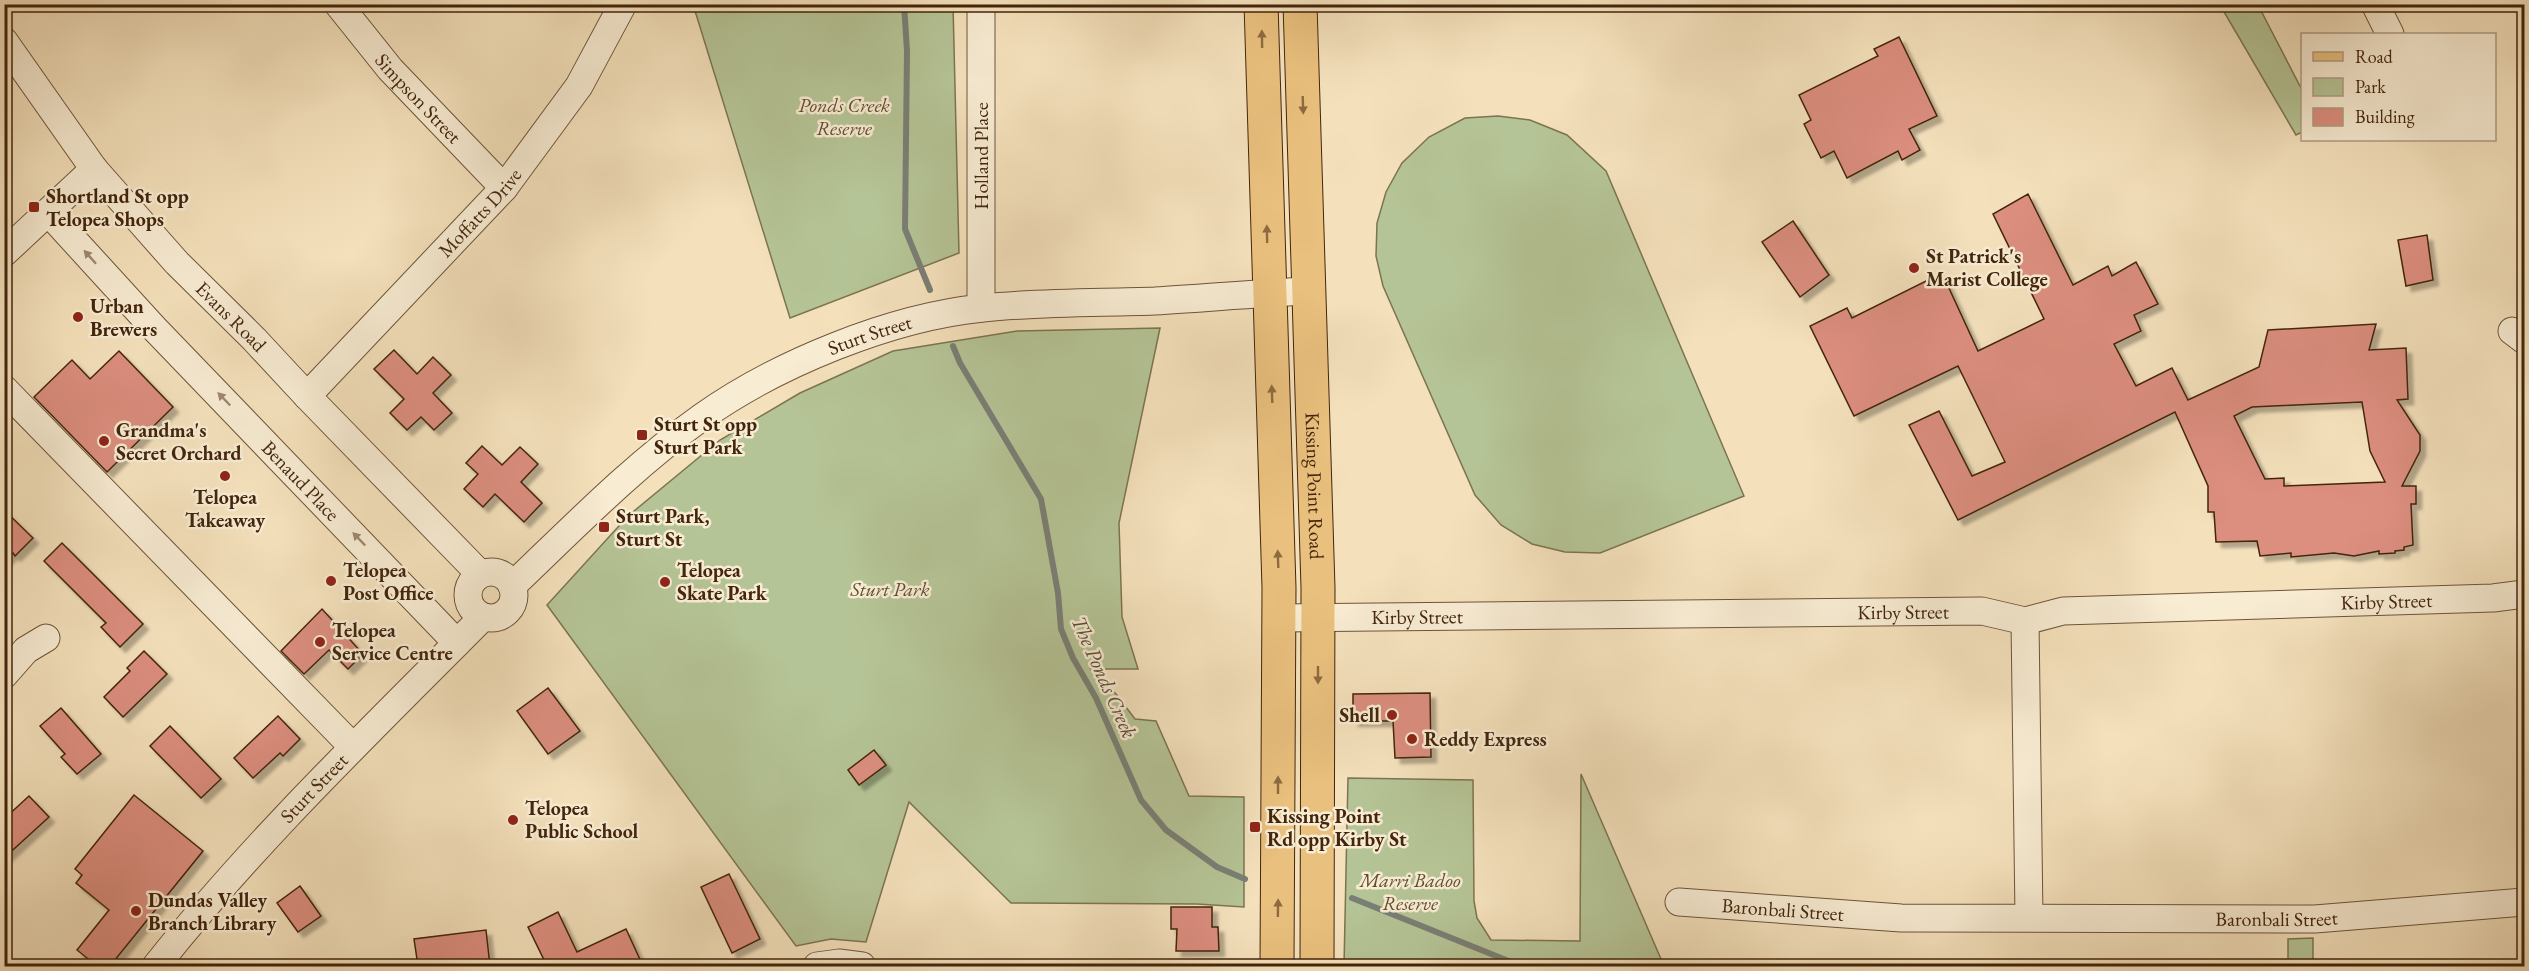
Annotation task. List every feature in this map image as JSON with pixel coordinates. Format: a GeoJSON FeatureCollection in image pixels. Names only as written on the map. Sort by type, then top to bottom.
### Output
{"type":"FeatureCollection","features":[{"type":"Feature","properties":{"kind":"main road","name":"Kissing Point Road"},"geometry":{"type":"LineString","coordinates":[[1261,4],[1279,618],[1277,966]]}},
{"type":"Feature","properties":{"kind":"main road","name":"Kissing Point Road"},"geometry":{"type":"LineString","coordinates":[[1300,4],[1310,291],[1317,617],[1317,966]]}},
{"type":"Feature","properties":{"kind":"street","name":"Simpson Street"},"geometry":{"type":"LineString","coordinates":[[338,4],[390,69],[504,188]]}},
{"type":"Feature","properties":{"kind":"street","name":"Moffatts Drive"},"geometry":{"type":"LineString","coordinates":[[307,396],[504,188],[579,86],[623,4]]}},
{"type":"Feature","properties":{"kind":"street","name":"Holland Place"},"geometry":{"type":"LineString","coordinates":[[981,4],[981,308]]}},
{"type":"Feature","properties":{"kind":"street"},"geometry":{"type":"LineString","coordinates":[[2375,4],[2390,33]]}},
{"type":"Feature","properties":{"kind":"street","name":"Evans Road"},"geometry":{"type":"LineString","coordinates":[[4,41],[94,169],[177,263],[254,339],[480,574]]}},
{"type":"Feature","properties":{"kind":"street"},"geometry":{"type":"LineString","coordinates":[[4,253],[94,169]]}},
{"type":"Feature","properties":{"kind":"street","name":"Benaud Place"},"geometry":{"type":"LineString","coordinates":[[48,212],[154,328],[457,643]]}},
{"type":"Feature","properties":{"kind":"street","name":"Sturt Street"},"geometry":{"type":"LineString","coordinates":[[512,586],[662,448],[702,417],[747,389],[834,348],[876,332],[913,321],[981,308],[1157,301],[1310,291]]}},
{"type":"Feature","properties":{"kind":"street"},"geometry":{"type":"LineString","coordinates":[[4,388],[352,746]]}},
{"type":"Feature","properties":{"kind":"street"},"geometry":{"type":"LineString","coordinates":[[498,573],[509,580],[512,586],[513,599],[507,611],[496,617],[483,617],[472,609],[468,596],[471,583],[480,574],[498,573]]}},
{"type":"Feature","properties":{"kind":"street","name":"Kirby Street"},"geometry":{"type":"LineString","coordinates":[[1279,618],[1982,611],[2025,621],[2063,611],[2493,598],[2524,594]]}},
{"type":"Feature","properties":{"kind":"street","name":"Sturt Street"},"geometry":{"type":"LineString","coordinates":[[156,966],[244,861],[352,746],[483,617]]}},
{"type":"Feature","properties":{"kind":"street"},"geometry":{"type":"LineString","coordinates":[[2025,621],[2029,917]]}},
{"type":"Feature","properties":{"kind":"street"},"geometry":{"type":"LineString","coordinates":[[4,675],[26,650],[46,638]]}},
{"type":"Feature","properties":{"kind":"street","name":"Baronbali Street"},"geometry":{"type":"LineString","coordinates":[[1679,902],[1901,918],[2315,919],[2524,902]]}},
{"type":"Feature","properties":{"kind":"street"},"geometry":{"type":"LineString","coordinates":[[817,966],[839,963],[862,966]]}},
{"type":"Feature","properties":{"kind":"green space","name":"Ponds Creek Reserve"},"geometry":{"type":"Polygon","coordinates":[[[691,5],[953,5],[959,253],[790,318],[696,14],[691,5]]]}},
{"type":"Feature","properties":{"kind":"green space"},"geometry":{"type":"Polygon","coordinates":[[[2220,5],[2258,5],[2301,88],[2301,132],[2296,135],[2220,5]]]}},
{"type":"Feature","properties":{"kind":"green space"},"geometry":{"type":"Polygon","coordinates":[[[1498,116],[1530,120],[1567,135],[1606,171],[1744,496],[1600,553],[1565,552],[1532,544],[1501,525],[1475,495],[1383,286],[1376,256],[1377,223],[1386,192],[1402,163],[1429,137],[1465,118],[1498,116]]]}},
{"type":"Feature","properties":{"kind":"green space","name":"Sturt Park"},"geometry":{"type":"Polygon","coordinates":[[[1160,328],[1119,523],[1122,617],[1138,669],[1091,669],[1116,694],[1135,719],[1156,721],[1189,796],[1244,797],[1244,907],[1197,904],[1011,903],[909,802],[866,942],[831,939],[796,946],[547,605],[628,516],[720,440],[800,393],[893,351],[1017,331],[1160,328]]]}},
{"type":"Feature","properties":{"kind":"green space","name":"Marri Badoo Reserve"},"geometry":{"type":"Polygon","coordinates":[[[1581,774],[1664,966],[1344,966],[1348,778],[1473,780],[1474,901],[1477,918],[1491,940],[1580,941],[1581,774]]]}},
{"type":"Feature","properties":{"kind":"green space"},"geometry":{"type":"Polygon","coordinates":[[[2313,938],[2313,966],[2288,966],[2288,939],[2313,938]]]}},
{"type":"Feature","properties":{"kind":"building"},"geometry":{"type":"Polygon","coordinates":[[[1899,37],[1937,116],[1909,129],[1920,150],[1902,160],[1898,151],[1847,178],[1834,151],[1821,158],[1804,124],[1811,120],[1799,95],[1878,56],[1874,49],[1899,37]]]}},
{"type":"Feature","properties":{"kind":"building"},"geometry":{"type":"Polygon","coordinates":[[[2028,194],[2073,285],[2108,266],[2112,276],[2136,262],[2158,304],[2134,315],[2141,331],[2114,344],[2136,386],[2172,368],[2188,400],[2259,367],[2268,330],[2376,324],[2369,350],[2406,348],[2408,399],[2397,400],[2420,435],[2420,451],[2402,486],[2416,486],[2416,504],[2411,504],[2413,545],[2404,547],[2404,550],[2395,551],[2395,553],[2379,554],[2379,551],[2354,556],[2334,553],[2291,557],[2291,553],[2260,556],[2257,541],[2216,542],[2214,512],[2208,512],[2208,486],[2175,412],[1958,520],[1909,425],[1939,411],[1972,476],[2005,462],[1958,366],[1854,416],[1810,326],[1847,308],[1852,318],[1942,273],[1978,351],[2044,319],[1993,214],[2028,194]],[[2362,402],[2252,407],[2234,416],[2265,479],[2284,478],[2284,486],[2385,482],[2370,451],[2362,402]]]}},
{"type":"Feature","properties":{"kind":"building"},"geometry":{"type":"Polygon","coordinates":[[[1793,221],[1829,275],[1800,297],[1762,242],[1793,221]]]}},
{"type":"Feature","properties":{"kind":"building"},"geometry":{"type":"Polygon","coordinates":[[[2427,235],[2433,280],[2406,286],[2398,240],[2427,235]]]}},
{"type":"Feature","properties":{"kind":"building"},"geometry":{"type":"Polygon","coordinates":[[[394,350],[417,374],[433,357],[451,375],[433,393],[452,413],[434,430],[421,417],[407,430],[390,413],[404,399],[374,369],[394,350]]]}},
{"type":"Feature","properties":{"kind":"building","name":"Grandma's Secret Orchard"},"geometry":{"type":"Polygon","coordinates":[[[119,351],[173,407],[107,472],[34,397],[72,360],[90,379],[119,351]]]}},
{"type":"Feature","properties":{"kind":"building"},"geometry":{"type":"Polygon","coordinates":[[[482,446],[502,465],[520,447],[538,464],[521,482],[542,503],[524,522],[495,494],[483,507],[464,489],[478,474],[466,463],[482,446]]]}},
{"type":"Feature","properties":{"kind":"building"},"geometry":{"type":"Polygon","coordinates":[[[4,510],[33,538],[15,556],[13,553],[4,561],[4,510]]]}},
{"type":"Feature","properties":{"kind":"building"},"geometry":{"type":"Polygon","coordinates":[[[62,543],[143,624],[120,647],[101,627],[106,623],[44,561],[62,543]]]}},
{"type":"Feature","properties":{"kind":"building","name":"Telopea Service Centre"},"geometry":{"type":"Polygon","coordinates":[[[322,609],[363,654],[348,669],[329,650],[304,674],[281,651],[322,609]]]}},
{"type":"Feature","properties":{"kind":"building"},"geometry":{"type":"Polygon","coordinates":[[[144,651],[167,674],[123,717],[104,697],[130,671],[127,668],[144,651]]]}},
{"type":"Feature","properties":{"kind":"building"},"geometry":{"type":"Polygon","coordinates":[[[548,688],[580,731],[548,754],[517,711],[548,688]]]}},
{"type":"Feature","properties":{"kind":"building","name":"Reddy Express"},"geometry":{"type":"Polygon","coordinates":[[[1430,693],[1431,757],[1395,758],[1393,721],[1353,721],[1353,694],[1430,693]]]}},
{"type":"Feature","properties":{"kind":"building"},"geometry":{"type":"Polygon","coordinates":[[[61,708],[101,754],[77,774],[61,757],[65,754],[40,726],[61,708]]]}},
{"type":"Feature","properties":{"kind":"building"},"geometry":{"type":"Polygon","coordinates":[[[278,716],[300,739],[283,756],[280,753],[253,778],[234,758],[278,716]]]}},
{"type":"Feature","properties":{"kind":"building"},"geometry":{"type":"Polygon","coordinates":[[[170,726],[221,779],[201,798],[150,746],[170,726]]]}},
{"type":"Feature","properties":{"kind":"building"},"geometry":{"type":"Polygon","coordinates":[[[874,750],[886,765],[859,785],[848,770],[874,750]]]}},
{"type":"Feature","properties":{"kind":"building"},"geometry":{"type":"Polygon","coordinates":[[[134,795],[203,851],[110,966],[97,966],[77,950],[109,910],[76,883],[82,875],[75,869],[134,795]]]}},
{"type":"Feature","properties":{"kind":"building"},"geometry":{"type":"Polygon","coordinates":[[[29,796],[49,817],[4,858],[4,819],[29,796]]]}},
{"type":"Feature","properties":{"kind":"building"},"geometry":{"type":"Polygon","coordinates":[[[729,874],[760,939],[732,953],[701,887],[729,874]]]}},
{"type":"Feature","properties":{"kind":"building"},"geometry":{"type":"Polygon","coordinates":[[[300,886],[321,916],[298,932],[277,903],[300,886]]]}},
{"type":"Feature","properties":{"kind":"building"},"geometry":{"type":"Polygon","coordinates":[[[1171,907],[1212,907],[1212,927],[1218,927],[1219,951],[1176,951],[1177,929],[1171,929],[1171,907]]]}},
{"type":"Feature","properties":{"kind":"building"},"geometry":{"type":"Polygon","coordinates":[[[558,912],[577,952],[626,929],[643,966],[547,966],[528,927],[558,912]]]}},
{"type":"Feature","properties":{"kind":"building"},"geometry":{"type":"Polygon","coordinates":[[[486,930],[490,966],[418,966],[414,939],[486,930]]]}},
{"type":"Feature","properties":{"kind":"waterway","name":"The Ponds Creek"},"geometry":{"type":"LineString","coordinates":[[904,4],[907,51],[905,229],[930,290]]}},
{"type":"Feature","properties":{"kind":"waterway","name":"The Ponds Creek"},"geometry":{"type":"LineString","coordinates":[[953,346],[960,363],[1041,499],[1058,593],[1061,629],[1073,658],[1096,698],[1141,800],[1166,830],[1217,867],[1245,879]]}},
{"type":"Feature","properties":{"kind":"waterway","name":"The Ponds Creek"},"geometry":{"type":"LineString","coordinates":[[1352,898],[1521,966]]}},
{"type":"Feature","properties":{"kind":"place","name":"Shortland St opp Telopea Shops"},"geometry":{"type":"Point","coordinates":[34,207]}},
{"type":"Feature","properties":{"kind":"place","name":"St Patrick's Marist College"},"geometry":{"type":"Point","coordinates":[1914,268]}},
{"type":"Feature","properties":{"kind":"place","name":"Urban Brewers"},"geometry":{"type":"Point","coordinates":[78,317]}},
{"type":"Feature","properties":{"kind":"place","name":"Sturt St opp Sturt Park"},"geometry":{"type":"Point","coordinates":[642,435]}},
{"type":"Feature","properties":{"kind":"place","name":"Grandma's Secret Orchard"},"geometry":{"type":"Point","coordinates":[104,441]}},
{"type":"Feature","properties":{"kind":"place","name":"Telopea Takeaway"},"geometry":{"type":"Point","coordinates":[225,476]}},
{"type":"Feature","properties":{"kind":"place","name":"Sturt Park, Sturt St"},"geometry":{"type":"Point","coordinates":[604,527]}},
{"type":"Feature","properties":{"kind":"place","name":"Telopea Post Office"},"geometry":{"type":"Point","coordinates":[331,581]}},
{"type":"Feature","properties":{"kind":"place","name":"Telopea Skate Park"},"geometry":{"type":"Point","coordinates":[665,582]}},
{"type":"Feature","properties":{"kind":"place","name":"Telopea Service Centre"},"geometry":{"type":"Point","coordinates":[320,642]}},
{"type":"Feature","properties":{"kind":"place","name":"Shell"},"geometry":{"type":"Point","coordinates":[1392,715]}},
{"type":"Feature","properties":{"kind":"place","name":"Reddy Express"},"geometry":{"type":"Point","coordinates":[1412,739]}},
{"type":"Feature","properties":{"kind":"place","name":"Telopea Public School"},"geometry":{"type":"Point","coordinates":[513,820]}},
{"type":"Feature","properties":{"kind":"place","name":"Kissing Point Rd opp Kirby St"},"geometry":{"type":"Point","coordinates":[1255,827]}},
{"type":"Feature","properties":{"kind":"place","name":"Dundas Valley Branch Library"},"geometry":{"type":"Point","coordinates":[136,911]}}]}
